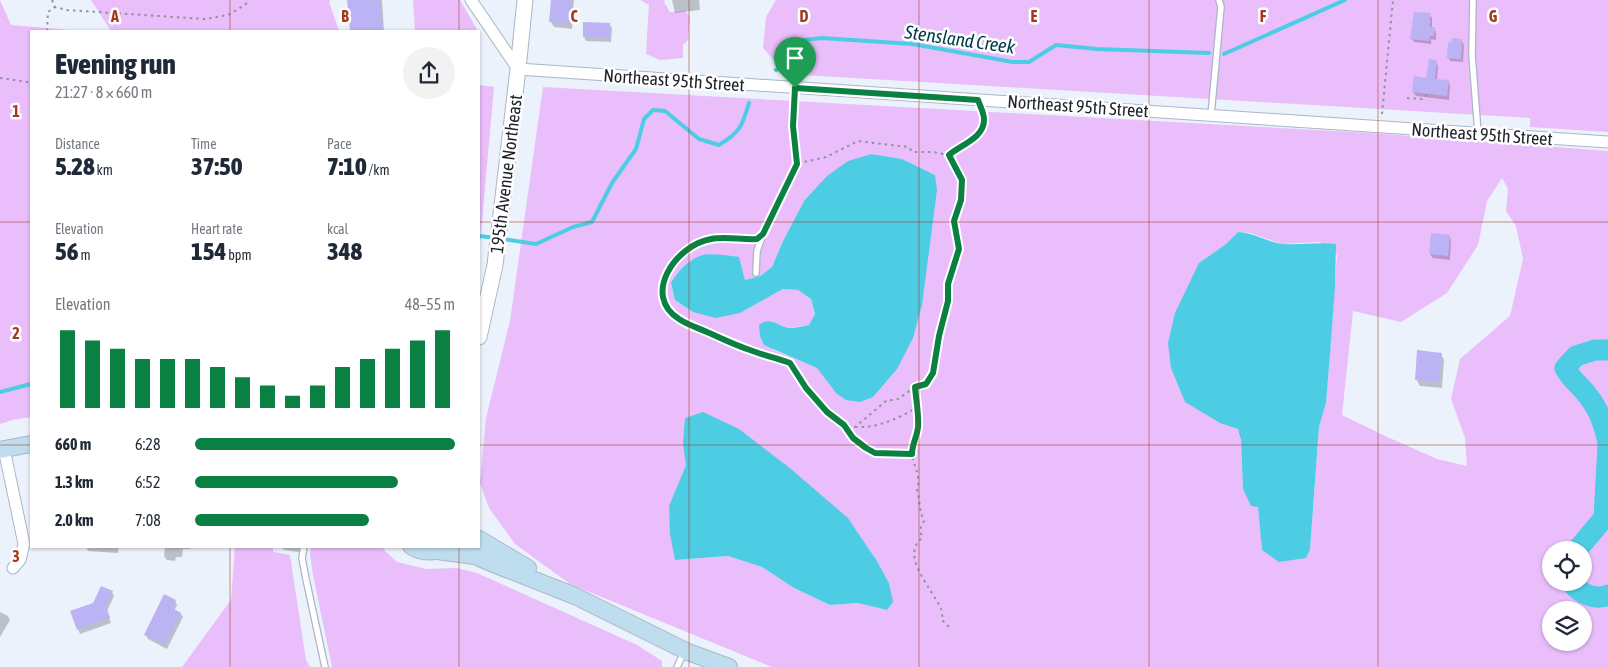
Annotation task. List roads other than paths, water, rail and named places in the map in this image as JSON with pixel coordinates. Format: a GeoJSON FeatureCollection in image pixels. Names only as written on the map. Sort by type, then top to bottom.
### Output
{"type":"FeatureCollection","features":[{"type":"Feature","properties":{"kind":"main road"},"geometry":{"type":"LineString","coordinates":[[2,450],[30,444]]}},
{"type":"Feature","properties":{"kind":"main road"},"geometry":{"type":"LineString","coordinates":[[480,540],[575,596]]}},
{"type":"Feature","properties":{"kind":"main road"},"geometry":{"type":"LineString","coordinates":[[416,548],[426,552],[443,549],[475,556],[575,596],[712,664],[730,667]]}},
{"type":"Feature","properties":{"kind":"street","name":"195th Avenue Northeast"},"geometry":{"type":"LineString","coordinates":[[471,0],[518,69]]}},
{"type":"Feature","properties":{"kind":"street","name":"195th Avenue Northeast"},"geometry":{"type":"LineString","coordinates":[[480,332],[495,265],[525,0]]}},
{"type":"Feature","properties":{"kind":"street","name":"Northeast 95th Street"},"geometry":{"type":"LineString","coordinates":[[518,69],[1608,142]]}},
{"type":"Feature","properties":{"kind":"street"},"geometry":{"type":"LineString","coordinates":[[2,450],[24,544],[20,560],[14,568]]}},
{"type":"Feature","properties":{"kind":"lane"},"geometry":{"type":"LineString","coordinates":[[1211,115],[1221,7],[1219,0]]}},
{"type":"Feature","properties":{"kind":"lane"},"geometry":{"type":"LineString","coordinates":[[1473,0],[1472,55],[1478,133]]}},
{"type":"Feature","properties":{"kind":"lane"},"geometry":{"type":"LineString","coordinates":[[756,273],[757,251],[763,234],[797,164],[793,126],[795,88]]}},
{"type":"Feature","properties":{"kind":"lane"},"geometry":{"type":"LineString","coordinates":[[752,351],[680,320],[668,310],[663,297],[663,284],[667,270],[691,246],[710,239],[757,239],[763,234]]}},
{"type":"Feature","properties":{"kind":"lane"},"geometry":{"type":"LineString","coordinates":[[304,548],[302,558],[325,667]]}},
{"type":"Feature","properties":{"kind":"lane"},"geometry":{"type":"LineString","coordinates":[[677,667],[685,650]]}},
{"type":"Feature","properties":{"kind":"water"},"geometry":{"type":"Polygon","coordinates":[[[872,154],[902,159],[935,175],[937,190],[922,305],[913,338],[897,369],[873,397],[860,402],[846,400],[836,393],[817,368],[764,345],[760,336],[759,325],[763,322],[770,321],[789,328],[809,325],[815,314],[811,299],[798,290],[783,289],[740,313],[716,318],[693,312],[675,300],[671,283],[689,262],[707,254],[739,257],[745,280],[760,276],[772,267],[804,201],[827,176],[848,161],[872,154]]]}},
{"type":"Feature","properties":{"kind":"water"},"geometry":{"type":"Polygon","coordinates":[[[1238,232],[1284,244],[1336,244],[1335,287],[1326,403],[1319,427],[1310,550],[1306,558],[1279,562],[1262,550],[1258,507],[1251,506],[1243,489],[1241,440],[1238,429],[1220,423],[1185,402],[1171,368],[1168,343],[1175,313],[1199,263],[1226,244],[1238,232]]]}},
{"type":"Feature","properties":{"kind":"water"},"geometry":{"type":"Polygon","coordinates":[[[703,412],[739,429],[791,469],[848,518],[877,561],[889,583],[893,602],[887,610],[858,603],[830,605],[794,588],[762,567],[728,556],[675,560],[670,534],[669,506],[686,465],[683,443],[685,418],[703,412]]]}},
{"type":"Feature","properties":{"kind":"waterway","name":"Stensland Creek"},"geometry":{"type":"LineString","coordinates":[[1224,54],[1345,0]]}},
{"type":"Feature","properties":{"kind":"waterway","name":"Stensland Creek"},"geometry":{"type":"LineString","coordinates":[[776,70],[794,58],[804,40],[822,38],[912,44],[1013,62],[1029,62],[1056,45],[1097,49],[1209,53]]}},
{"type":"Feature","properties":{"kind":"waterway","name":"Stensland Creek"},"geometry":{"type":"LineString","coordinates":[[503,239],[536,244],[573,227],[592,222],[612,183],[636,149],[644,119],[653,110],[665,111],[699,139],[719,145],[732,136],[739,128],[749,103]]}},
{"type":"Feature","properties":{"kind":"waterway","name":"Stensland Creek"},"geometry":{"type":"LineString","coordinates":[[480,236],[496,238]]}},
{"type":"Feature","properties":{"kind":"waterway"},"geometry":{"type":"LineString","coordinates":[[1608,350],[1595,350],[1576,356],[1565,368],[1594,404],[1602,421],[1608,442]]}},
{"type":"Feature","properties":{"kind":"waterway","name":"Stensland Creek"},"geometry":{"type":"LineString","coordinates":[[0,392],[30,384]]}},
{"type":"Feature","properties":{"kind":"waterway"},"geometry":{"type":"LineString","coordinates":[[1585,541],[1604,518],[1608,445]]}},
{"type":"Feature","properties":{"kind":"waterway"},"geometry":{"type":"LineString","coordinates":[[1580,591],[1598,597],[1608,595]]}}]}
